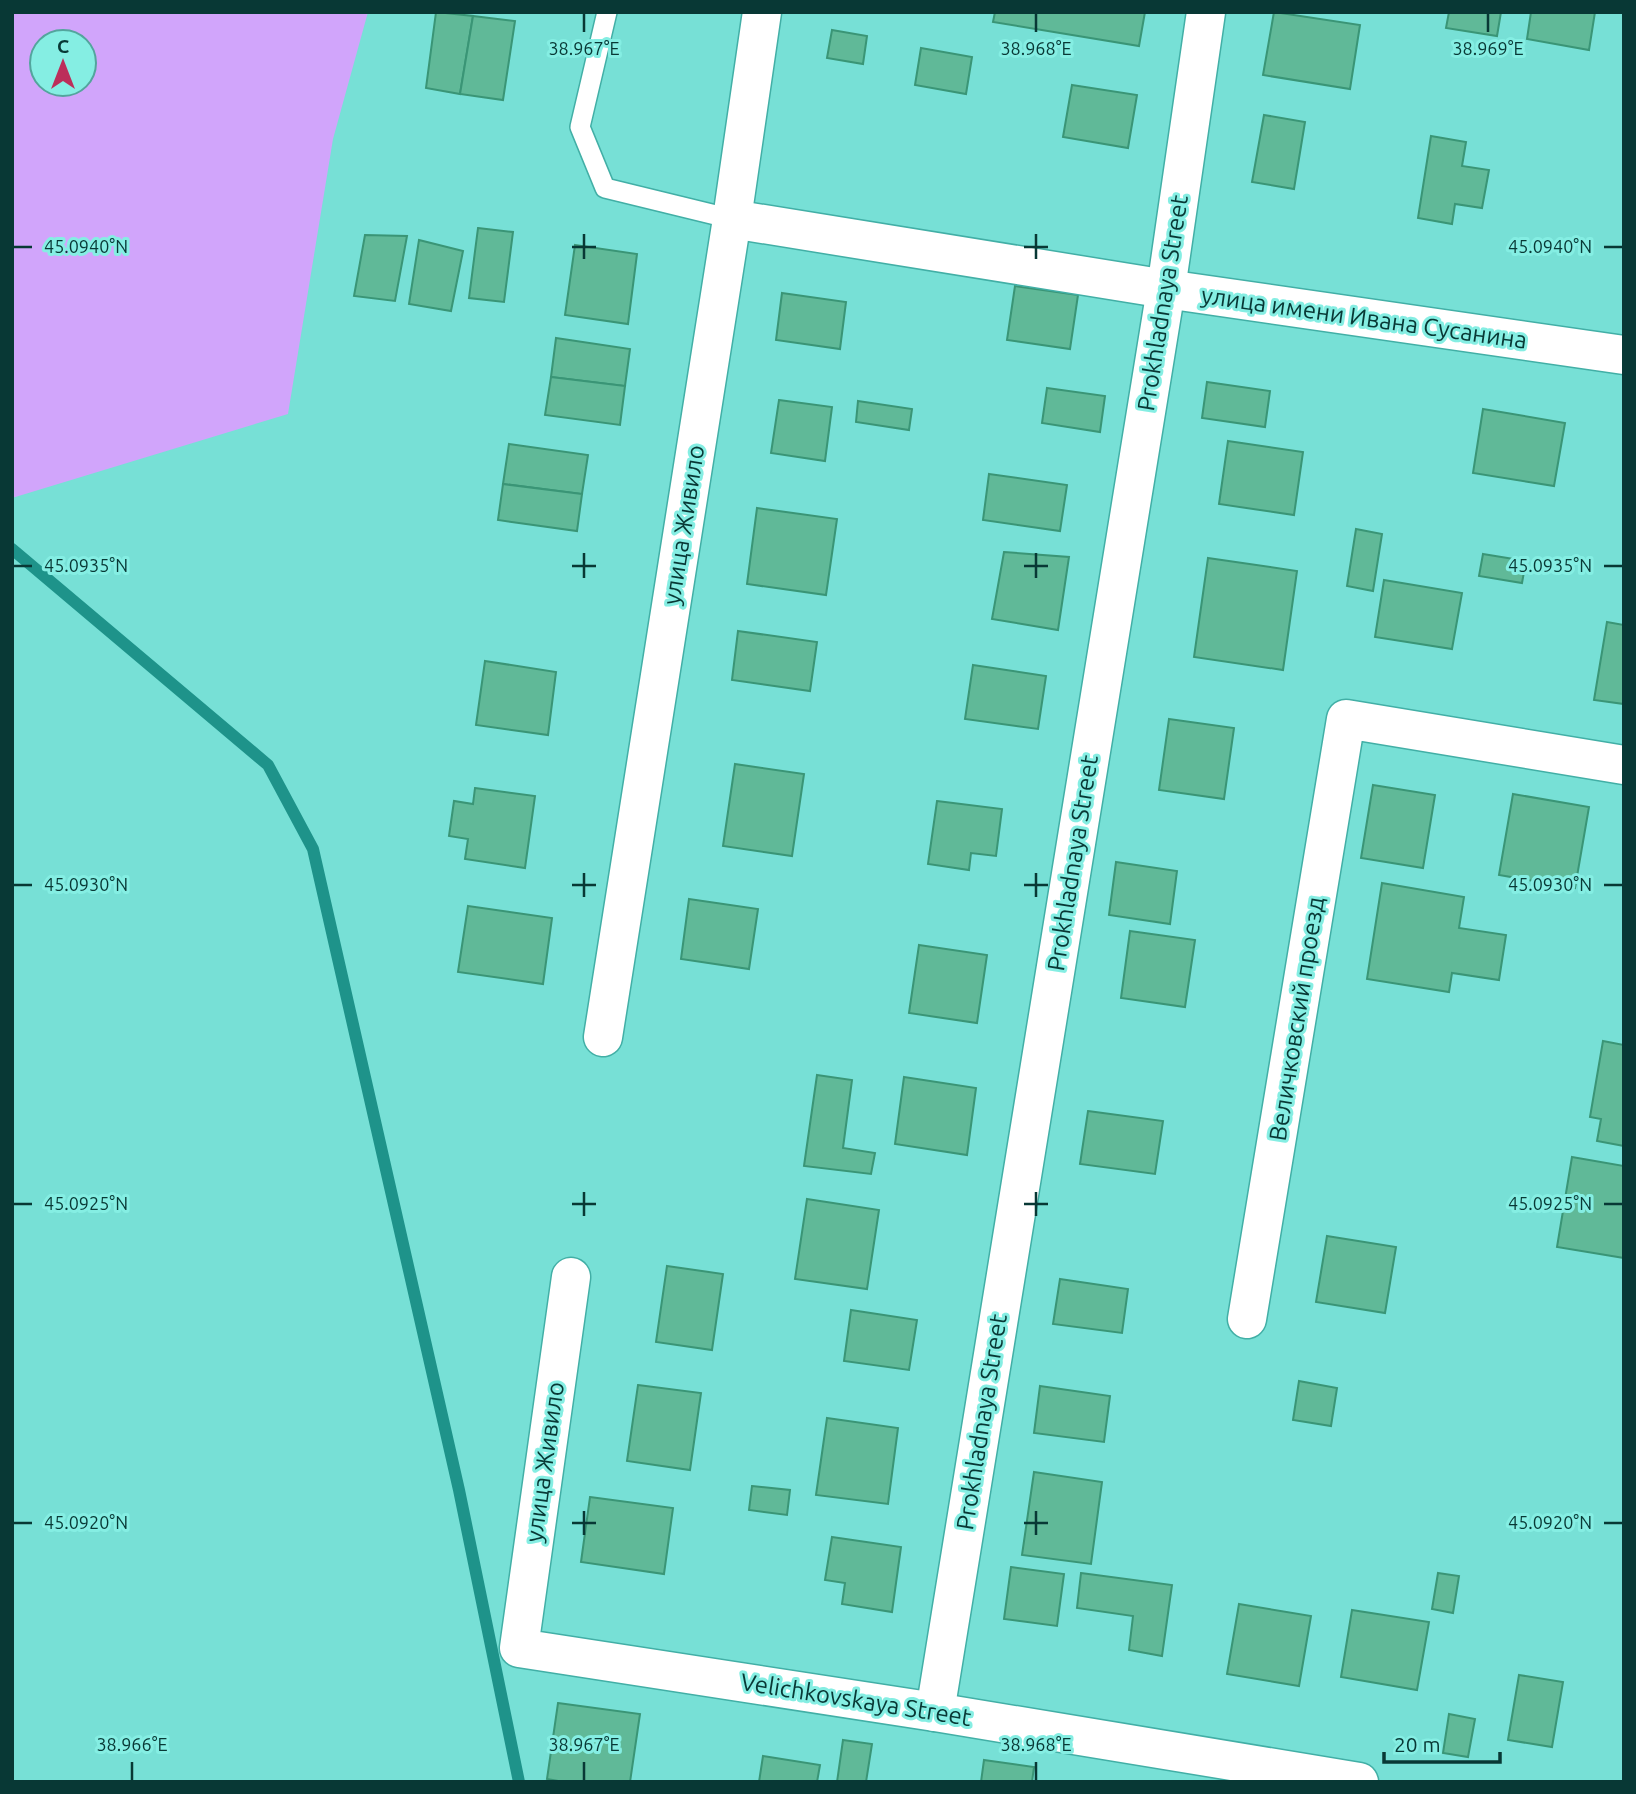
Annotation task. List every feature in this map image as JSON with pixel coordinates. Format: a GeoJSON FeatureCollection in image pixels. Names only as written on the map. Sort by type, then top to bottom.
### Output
{"type":"FeatureCollection","features":[{"type":"Feature","properties":{"kind":"street","name":"улица Живило"},"geometry":{"type":"LineString","coordinates":[[603,1037],[762,12]]}},
{"type":"Feature","properties":{"kind":"street","name":"Prokhladnaya Street"},"geometry":{"type":"LineString","coordinates":[[935,1712],[1167,289],[1206,12]]}},
{"type":"Feature","properties":{"kind":"street","name":"улица имени Ивана Сусанина"},"geometry":{"type":"LineString","coordinates":[[732,219],[1167,289],[1624,355]]}},
{"type":"Feature","properties":{"kind":"street","name":"Величковский проезд"},"geometry":{"type":"LineString","coordinates":[[1247,1319],[1346,719],[1624,765]]}},
{"type":"Feature","properties":{"kind":"street","name":"улица Живило"},"geometry":{"type":"LineString","coordinates":[[519,1648],[571,1276]]}},
{"type":"Feature","properties":{"kind":"street","name":"Velichkovskaya Street"},"geometry":{"type":"LineString","coordinates":[[519,1648],[935,1712],[1359,1782]]}},
{"type":"Feature","properties":{"kind":"lane"},"geometry":{"type":"LineString","coordinates":[[607,12],[580,127],[605,188],[732,219]]}},
{"type":"Feature","properties":{"kind":"shaded area"},"geometry":{"type":"Polygon","coordinates":[[[12,12],[368,12],[333,139],[288,414],[12,498],[12,12]]]}},
{"type":"Feature","properties":{"kind":"building"},"geometry":{"type":"Polygon","coordinates":[[[436,12],[473,16],[460,94],[426,88],[436,12]]]}},
{"type":"Feature","properties":{"kind":"building"},"geometry":{"type":"Polygon","coordinates":[[[995,12],[1145,12],[1139,46],[993,22],[995,12]]]}},
{"type":"Feature","properties":{"kind":"building"},"geometry":{"type":"Polygon","coordinates":[[[1274,12],[1360,25],[1350,89],[1263,75],[1274,12]]]}},
{"type":"Feature","properties":{"kind":"building"},"geometry":{"type":"Polygon","coordinates":[[[1449,12],[1501,12],[1497,36],[1446,28],[1449,12]]]}},
{"type":"Feature","properties":{"kind":"building"},"geometry":{"type":"Polygon","coordinates":[[[1531,12],[1595,12],[1589,50],[1527,39],[1531,12]]]}},
{"type":"Feature","properties":{"kind":"building"},"geometry":{"type":"Polygon","coordinates":[[[473,16],[515,21],[503,100],[460,94],[473,16]]]}},
{"type":"Feature","properties":{"kind":"building"},"geometry":{"type":"Polygon","coordinates":[[[832,30],[867,36],[863,64],[827,58],[832,30]]]}},
{"type":"Feature","properties":{"kind":"building"},"geometry":{"type":"Polygon","coordinates":[[[921,48],[972,57],[966,94],[915,85],[921,48]]]}},
{"type":"Feature","properties":{"kind":"building"},"geometry":{"type":"Polygon","coordinates":[[[1072,85],[1137,95],[1128,148],[1063,137],[1072,85]]]}},
{"type":"Feature","properties":{"kind":"building"},"geometry":{"type":"Polygon","coordinates":[[[1264,115],[1305,122],[1294,189],[1252,182],[1264,115]]]}},
{"type":"Feature","properties":{"kind":"building"},"geometry":{"type":"Polygon","coordinates":[[[1431,136],[1466,142],[1462,166],[1489,170],[1482,208],[1455,204],[1452,224],[1418,218],[1431,136]]]}},
{"type":"Feature","properties":{"kind":"building"},"geometry":{"type":"Polygon","coordinates":[[[478,228],[513,232],[504,302],[469,298],[478,228]]]}},
{"type":"Feature","properties":{"kind":"building"},"geometry":{"type":"Polygon","coordinates":[[[365,235],[407,236],[395,301],[354,296],[365,235]]]}},
{"type":"Feature","properties":{"kind":"building"},"geometry":{"type":"Polygon","coordinates":[[[419,240],[463,251],[451,311],[409,304],[419,240]]]}},
{"type":"Feature","properties":{"kind":"building"},"geometry":{"type":"Polygon","coordinates":[[[575,245],[637,254],[628,324],[565,315],[575,245]]]}},
{"type":"Feature","properties":{"kind":"building"},"geometry":{"type":"Polygon","coordinates":[[[1015,286],[1078,295],[1070,349],[1007,340],[1015,286]]]}},
{"type":"Feature","properties":{"kind":"building"},"geometry":{"type":"Polygon","coordinates":[[[782,293],[846,302],[840,349],[776,340],[782,293]]]}},
{"type":"Feature","properties":{"kind":"building"},"geometry":{"type":"Polygon","coordinates":[[[556,338],[630,349],[625,386],[551,377],[556,338]]]}},
{"type":"Feature","properties":{"kind":"building"},"geometry":{"type":"Polygon","coordinates":[[[551,377],[625,386],[620,425],[545,415],[551,377]]]}},
{"type":"Feature","properties":{"kind":"building"},"geometry":{"type":"Polygon","coordinates":[[[1207,382],[1270,391],[1265,427],[1202,418],[1207,382]]]}},
{"type":"Feature","properties":{"kind":"building"},"geometry":{"type":"Polygon","coordinates":[[[1047,388],[1105,396],[1100,432],[1042,423],[1047,388]]]}},
{"type":"Feature","properties":{"kind":"building"},"geometry":{"type":"Polygon","coordinates":[[[779,400],[832,407],[825,461],[771,453],[779,400]]]}},
{"type":"Feature","properties":{"kind":"building"},"geometry":{"type":"Polygon","coordinates":[[[858,401],[912,409],[909,430],[856,422],[858,401]]]}},
{"type":"Feature","properties":{"kind":"building"},"geometry":{"type":"Polygon","coordinates":[[[1483,409],[1565,423],[1554,486],[1473,473],[1483,409]]]}},
{"type":"Feature","properties":{"kind":"building"},"geometry":{"type":"Polygon","coordinates":[[[1228,441],[1303,452],[1294,515],[1219,504],[1228,441]]]}},
{"type":"Feature","properties":{"kind":"building"},"geometry":{"type":"Polygon","coordinates":[[[509,444],[588,455],[582,494],[503,484],[509,444]]]}},
{"type":"Feature","properties":{"kind":"building"},"geometry":{"type":"Polygon","coordinates":[[[989,474],[1067,485],[1060,531],[983,520],[989,474]]]}},
{"type":"Feature","properties":{"kind":"building"},"geometry":{"type":"Polygon","coordinates":[[[503,484],[582,494],[577,531],[498,520],[503,484]]]}},
{"type":"Feature","properties":{"kind":"building"},"geometry":{"type":"Polygon","coordinates":[[[757,508],[837,519],[826,595],[747,584],[757,508]]]}},
{"type":"Feature","properties":{"kind":"building"},"geometry":{"type":"Polygon","coordinates":[[[1356,529],[1382,534],[1373,591],[1347,586],[1356,529]]]}},
{"type":"Feature","properties":{"kind":"building"},"geometry":{"type":"Polygon","coordinates":[[[1004,552],[1069,557],[1058,630],[992,619],[1004,552]]]}},
{"type":"Feature","properties":{"kind":"building"},"geometry":{"type":"Polygon","coordinates":[[[1483,554],[1526,561],[1522,583],[1479,576],[1483,554]]]}},
{"type":"Feature","properties":{"kind":"building"},"geometry":{"type":"Polygon","coordinates":[[[1208,558],[1297,571],[1283,670],[1194,657],[1208,558]]]}},
{"type":"Feature","properties":{"kind":"building"},"geometry":{"type":"Polygon","coordinates":[[[1384,580],[1462,593],[1452,649],[1375,637],[1384,580]]]}},
{"type":"Feature","properties":{"kind":"building"},"geometry":{"type":"Polygon","coordinates":[[[1607,622],[1624,625],[1624,704],[1594,700],[1607,622]]]}},
{"type":"Feature","properties":{"kind":"building"},"geometry":{"type":"Polygon","coordinates":[[[738,631],[817,642],[810,691],[732,680],[738,631]]]}},
{"type":"Feature","properties":{"kind":"building"},"geometry":{"type":"Polygon","coordinates":[[[485,661],[556,672],[548,735],[476,725],[485,661]]]}},
{"type":"Feature","properties":{"kind":"building"},"geometry":{"type":"Polygon","coordinates":[[[973,665],[1046,676],[1038,729],[965,719],[973,665]]]}},
{"type":"Feature","properties":{"kind":"building"},"geometry":{"type":"Polygon","coordinates":[[[1169,719],[1234,728],[1224,799],[1159,790],[1169,719]]]}},
{"type":"Feature","properties":{"kind":"building"},"geometry":{"type":"Polygon","coordinates":[[[735,764],[804,774],[792,856],[723,846],[735,764]]]}},
{"type":"Feature","properties":{"kind":"building"},"geometry":{"type":"Polygon","coordinates":[[[1373,785],[1435,795],[1423,868],[1361,858],[1373,785]]]}},
{"type":"Feature","properties":{"kind":"building"},"geometry":{"type":"Polygon","coordinates":[[[475,788],[535,796],[525,868],[465,859],[468,839],[449,836],[454,801],[473,804],[475,788]]]}},
{"type":"Feature","properties":{"kind":"building"},"geometry":{"type":"Polygon","coordinates":[[[1513,794],[1589,807],[1575,888],[1499,875],[1513,794]]]}},
{"type":"Feature","properties":{"kind":"building"},"geometry":{"type":"Polygon","coordinates":[[[937,801],[1002,809],[996,856],[971,853],[969,870],[928,864],[937,801]]]}},
{"type":"Feature","properties":{"kind":"building"},"geometry":{"type":"Polygon","coordinates":[[[1116,862],[1177,871],[1170,924],[1109,915],[1116,862]]]}},
{"type":"Feature","properties":{"kind":"building"},"geometry":{"type":"Polygon","coordinates":[[[1382,883],[1464,897],[1459,928],[1506,935],[1499,980],[1452,973],[1449,992],[1367,979],[1382,883]]]}},
{"type":"Feature","properties":{"kind":"building"},"geometry":{"type":"Polygon","coordinates":[[[689,899],[758,909],[749,969],[681,959],[689,899]]]}},
{"type":"Feature","properties":{"kind":"building"},"geometry":{"type":"Polygon","coordinates":[[[468,906],[552,918],[543,984],[458,972],[468,906]]]}},
{"type":"Feature","properties":{"kind":"building"},"geometry":{"type":"Polygon","coordinates":[[[1130,931],[1195,940],[1185,1007],[1121,998],[1130,931]]]}},
{"type":"Feature","properties":{"kind":"building"},"geometry":{"type":"Polygon","coordinates":[[[919,945],[987,955],[977,1023],[909,1013],[919,945]]]}},
{"type":"Feature","properties":{"kind":"building"},"geometry":{"type":"Polygon","coordinates":[[[1603,1041],[1624,1045],[1624,1146],[1597,1141],[1601,1119],[1590,1117],[1603,1041]]]}},
{"type":"Feature","properties":{"kind":"building"},"geometry":{"type":"Polygon","coordinates":[[[817,1075],[852,1080],[843,1148],[875,1153],[871,1174],[804,1166],[817,1075]]]}},
{"type":"Feature","properties":{"kind":"building"},"geometry":{"type":"Polygon","coordinates":[[[904,1077],[976,1088],[967,1155],[895,1144],[904,1077]]]}},
{"type":"Feature","properties":{"kind":"building"},"geometry":{"type":"Polygon","coordinates":[[[1088,1111],[1163,1121],[1155,1174],[1080,1164],[1088,1111]]]}},
{"type":"Feature","properties":{"kind":"building"},"geometry":{"type":"Polygon","coordinates":[[[1572,1157],[1624,1166],[1624,1258],[1557,1247],[1572,1157]]]}},
{"type":"Feature","properties":{"kind":"building"},"geometry":{"type":"Polygon","coordinates":[[[807,1199],[879,1210],[867,1289],[795,1279],[807,1199]]]}},
{"type":"Feature","properties":{"kind":"building"},"geometry":{"type":"Polygon","coordinates":[[[1327,1236],[1396,1247],[1385,1313],[1316,1302],[1327,1236]]]}},
{"type":"Feature","properties":{"kind":"building"},"geometry":{"type":"Polygon","coordinates":[[[667,1266],[723,1274],[712,1350],[656,1342],[667,1266]]]}},
{"type":"Feature","properties":{"kind":"building"},"geometry":{"type":"Polygon","coordinates":[[[1060,1279],[1128,1289],[1122,1333],[1053,1324],[1060,1279]]]}},
{"type":"Feature","properties":{"kind":"building"},"geometry":{"type":"Polygon","coordinates":[[[851,1310],[917,1320],[909,1370],[844,1361],[851,1310]]]}},
{"type":"Feature","properties":{"kind":"building"},"geometry":{"type":"Polygon","coordinates":[[[1299,1381],[1337,1388],[1331,1426],[1293,1420],[1299,1381]]]}},
{"type":"Feature","properties":{"kind":"building"},"geometry":{"type":"Polygon","coordinates":[[[638,1385],[701,1393],[690,1470],[627,1461],[638,1385]]]}},
{"type":"Feature","properties":{"kind":"building"},"geometry":{"type":"Polygon","coordinates":[[[1040,1386],[1110,1396],[1104,1442],[1034,1433],[1040,1386]]]}},
{"type":"Feature","properties":{"kind":"building"},"geometry":{"type":"Polygon","coordinates":[[[827,1418],[898,1428],[888,1504],[816,1495],[827,1418]]]}},
{"type":"Feature","properties":{"kind":"building"},"geometry":{"type":"Polygon","coordinates":[[[1034,1472],[1102,1482],[1091,1564],[1022,1555],[1034,1472]]]}},
{"type":"Feature","properties":{"kind":"building"},"geometry":{"type":"Polygon","coordinates":[[[752,1486],[790,1490],[787,1515],[749,1510],[752,1486]]]}},
{"type":"Feature","properties":{"kind":"building"},"geometry":{"type":"Polygon","coordinates":[[[590,1497],[673,1508],[664,1574],[581,1562],[590,1497]]]}},
{"type":"Feature","properties":{"kind":"building"},"geometry":{"type":"Polygon","coordinates":[[[832,1537],[901,1547],[892,1612],[842,1604],[845,1583],[825,1580],[832,1537]]]}},
{"type":"Feature","properties":{"kind":"building"},"geometry":{"type":"Polygon","coordinates":[[[1011,1567],[1064,1574],[1057,1626],[1004,1619],[1011,1567]]]}},
{"type":"Feature","properties":{"kind":"building"},"geometry":{"type":"Polygon","coordinates":[[[1081,1573],[1172,1585],[1162,1656],[1129,1650],[1133,1616],[1077,1608],[1081,1573]]]}},
{"type":"Feature","properties":{"kind":"building"},"geometry":{"type":"Polygon","coordinates":[[[1438,1573],[1459,1576],[1453,1613],[1432,1609],[1438,1573]]]}},
{"type":"Feature","properties":{"kind":"building"},"geometry":{"type":"Polygon","coordinates":[[[1239,1604],[1311,1616],[1299,1686],[1227,1674],[1239,1604]]]}},
{"type":"Feature","properties":{"kind":"building"},"geometry":{"type":"Polygon","coordinates":[[[1352,1610],[1429,1622],[1417,1690],[1341,1677],[1352,1610]]]}},
{"type":"Feature","properties":{"kind":"building"},"geometry":{"type":"Polygon","coordinates":[[[1519,1675],[1563,1682],[1552,1747],[1508,1740],[1519,1675]]]}},
{"type":"Feature","properties":{"kind":"building"},"geometry":{"type":"Polygon","coordinates":[[[558,1703],[640,1714],[630,1782],[564,1782],[547,1779],[558,1703]]]}},
{"type":"Feature","properties":{"kind":"building"},"geometry":{"type":"Polygon","coordinates":[[[1449,1714],[1475,1719],[1468,1757],[1443,1753],[1449,1714]]]}},
{"type":"Feature","properties":{"kind":"building"},"geometry":{"type":"Polygon","coordinates":[[[843,1740],[872,1744],[866,1782],[837,1782],[843,1740]]]}},
{"type":"Feature","properties":{"kind":"building"},"geometry":{"type":"Polygon","coordinates":[[[763,1756],[820,1765],[817,1782],[759,1782],[763,1756]]]}},
{"type":"Feature","properties":{"kind":"building"},"geometry":{"type":"Polygon","coordinates":[[[984,1760],[1034,1767],[1032,1782],[981,1782],[984,1760]]]}},
{"type":"Feature","properties":{"kind":"waterway"},"geometry":{"type":"LineString","coordinates":[[12,549],[268,765],[313,849],[459,1490],[519,1782]]}}]}
